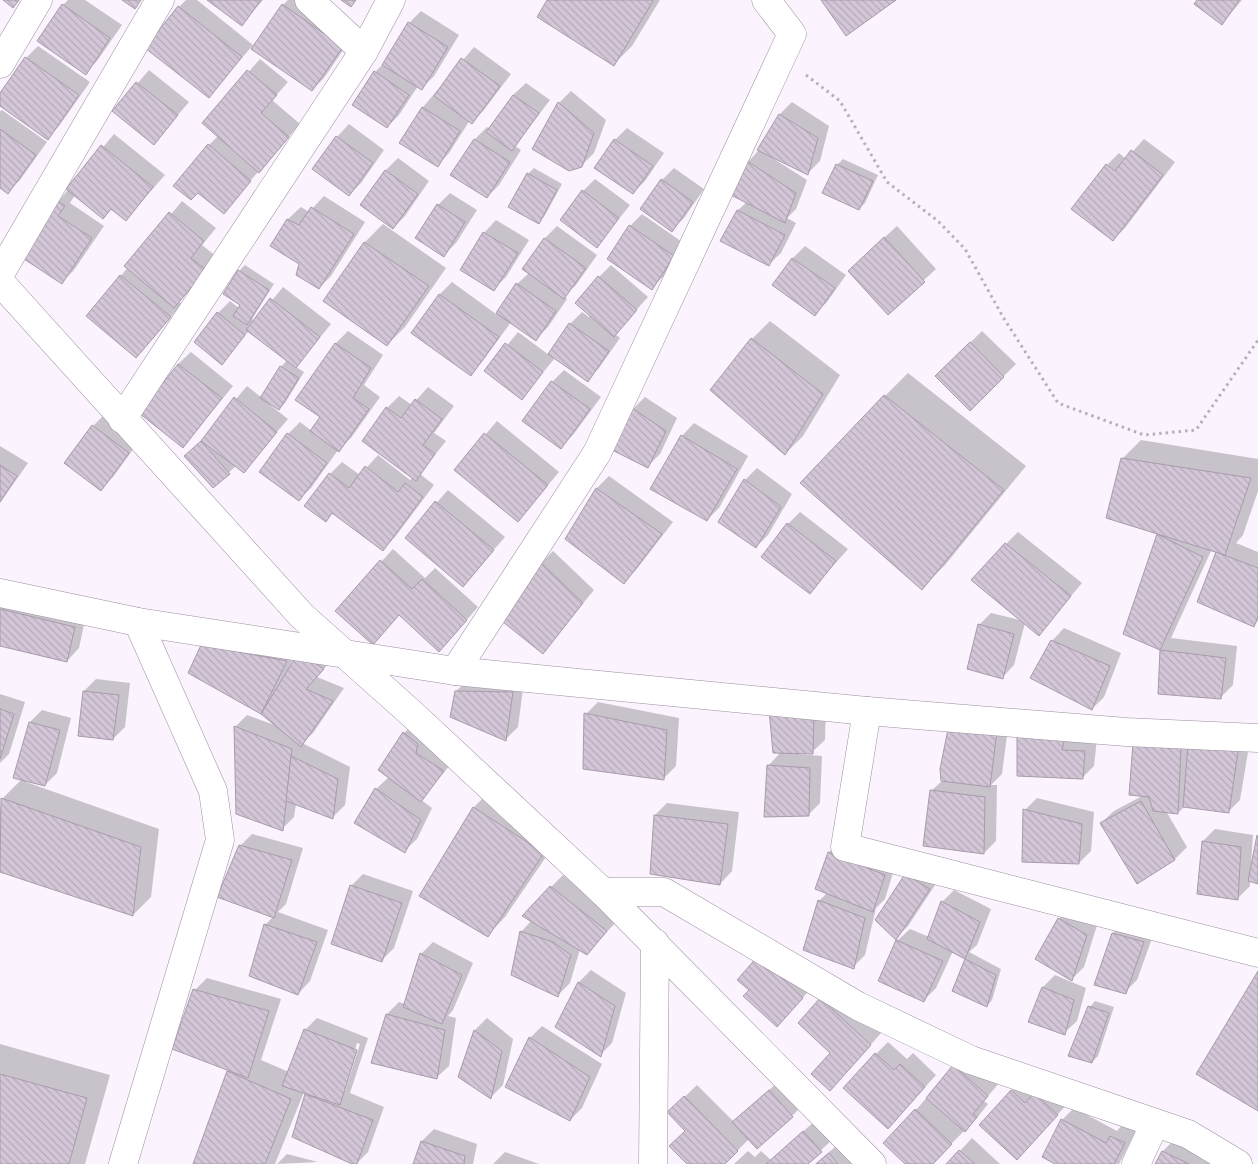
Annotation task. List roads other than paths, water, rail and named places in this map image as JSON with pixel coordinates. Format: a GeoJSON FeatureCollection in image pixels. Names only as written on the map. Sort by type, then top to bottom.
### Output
{"type":"FeatureCollection","features":[{"type":"Feature","properties":{"kind":"street"},"geometry":{"type":"LineString","coordinates":[[0,64],[38,0]]}},
{"type":"Feature","properties":{"kind":"street"},"geometry":{"type":"LineString","coordinates":[[0,274],[160,0]]}},
{"type":"Feature","properties":{"kind":"street"},"geometry":{"type":"LineString","coordinates":[[309,0],[364,50]]}},
{"type":"Feature","properties":{"kind":"street"},"geometry":{"type":"LineString","coordinates":[[122,419],[364,50],[391,0]]}},
{"type":"Feature","properties":{"kind":"street"},"geometry":{"type":"LineString","coordinates":[[455,672],[597,453],[792,34],[766,0]]}},
{"type":"Feature","properties":{"kind":"street"},"geometry":{"type":"LineString","coordinates":[[0,282],[302,616],[346,654],[603,892],[872,1164]]}},
{"type":"Feature","properties":{"kind":"street"},"geometry":{"type":"LineString","coordinates":[[0,593],[138,622],[455,672],[867,711],[1126,732],[1258,738]]}},
{"type":"Feature","properties":{"kind":"street"},"geometry":{"type":"LineString","coordinates":[[123,1164],[220,840],[213,791],[138,622]]}},
{"type":"Feature","properties":{"kind":"street"},"geometry":{"type":"LineString","coordinates":[[867,711],[846,847],[1258,953]]}},
{"type":"Feature","properties":{"kind":"street"},"geometry":{"type":"LineString","coordinates":[[603,892],[664,892],[858,1006],[971,1060],[1188,1134],[1238,1164]]}},
{"type":"Feature","properties":{"kind":"street"},"geometry":{"type":"LineString","coordinates":[[653,1164],[655,943]]}},
{"type":"Feature","properties":{"kind":"street"},"geometry":{"type":"LineString","coordinates":[[1136,1164],[1155,1123]]}}]}
